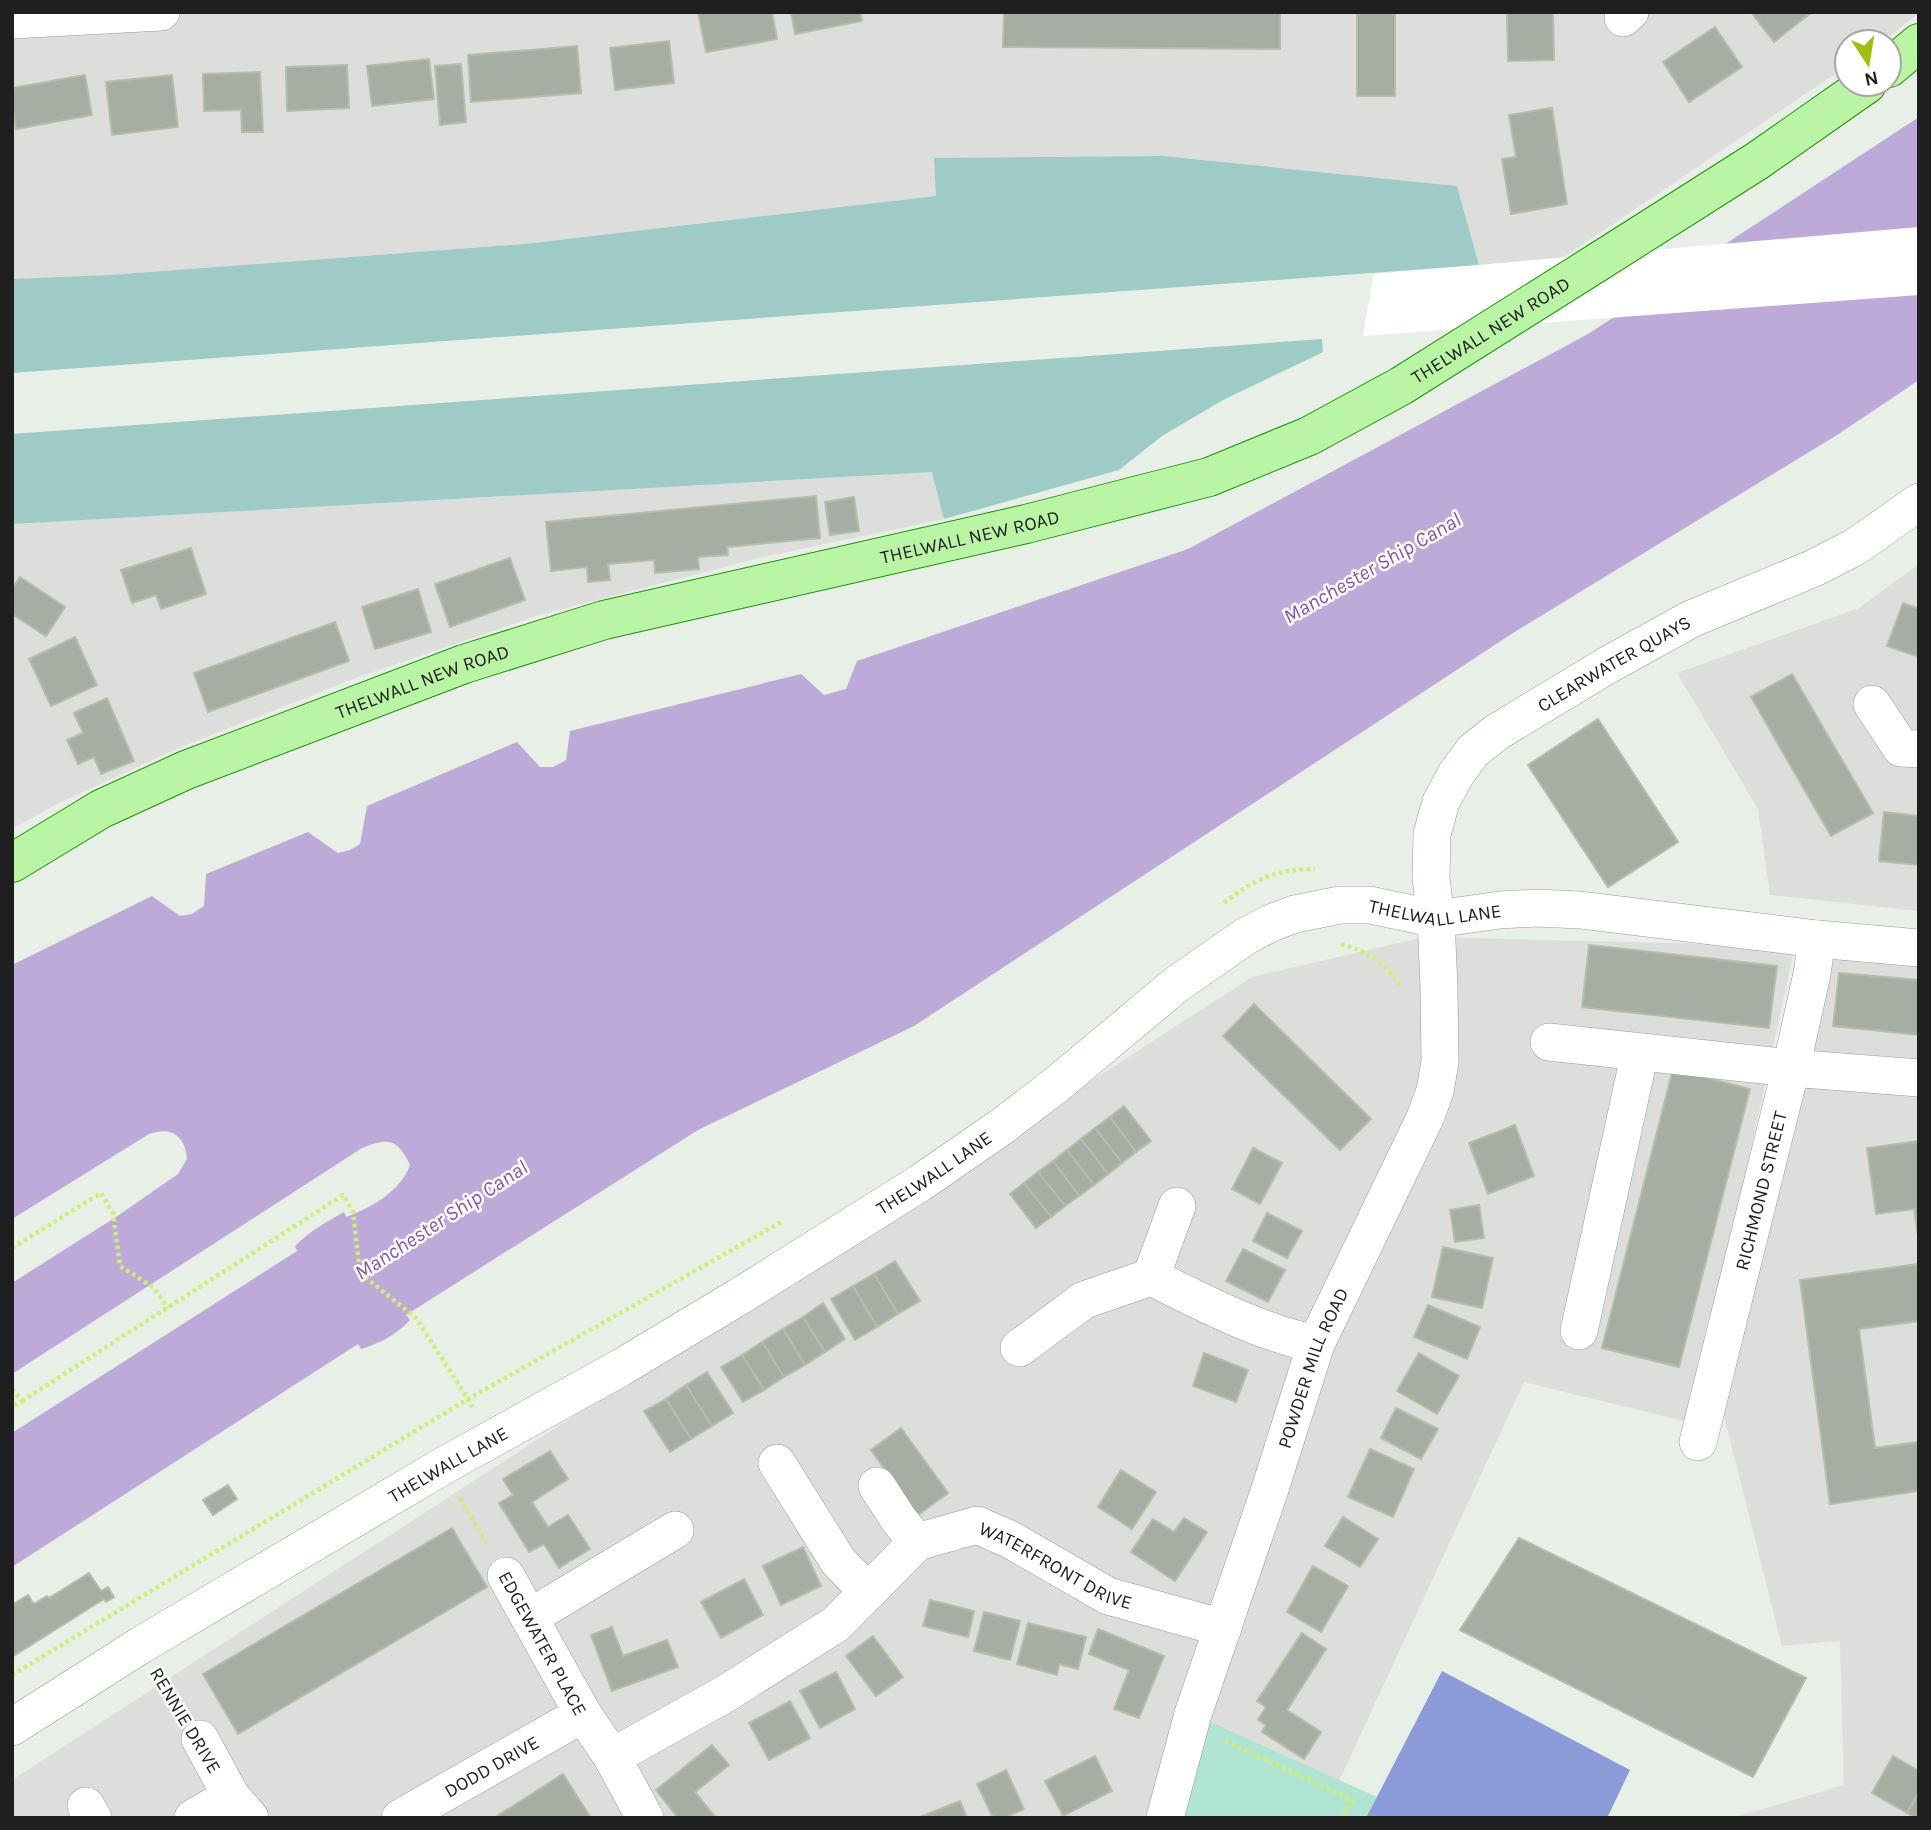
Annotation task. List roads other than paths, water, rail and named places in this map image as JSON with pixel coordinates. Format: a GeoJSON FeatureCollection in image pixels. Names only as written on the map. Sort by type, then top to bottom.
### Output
{"type":"FeatureCollection","features":[{"type":"Feature","properties":{"kind":"main road"},"geometry":{"type":"LineString","coordinates":[[1903,56],[1919,43]]}},
{"type":"Feature","properties":{"kind":"main road","name":"THELWALL NEW ROAD"},"geometry":{"type":"LineString","coordinates":[[14,859],[101,809],[186,770],[464,664],[604,620],[1026,524],[1209,477],[1309,436],[1401,386],[1757,161],[1847,98]]}},
{"type":"Feature","properties":{"kind":"street"},"geometry":{"type":"LineString","coordinates":[[31,17],[161,12]]}},
{"type":"Feature","properties":{"kind":"street","name":"CLEARWATER QUAYS"},"geometry":{"type":"LineString","coordinates":[[1436,919],[1431,878],[1432,834],[1441,802],[1456,774],[1474,751],[1497,732],[1618,659],[1691,619],[1814,568],[1855,547],[1919,502]]}},
{"type":"Feature","properties":{"kind":"street"},"geometry":{"type":"LineString","coordinates":[[1872,704],[1901,748],[1919,748]]}},
{"type":"Feature","properties":{"kind":"street","name":"THELWALL LANE"},"geometry":{"type":"LineString","coordinates":[[12,1727],[141,1644],[443,1466],[631,1361],[920,1183],[1001,1127],[1109,1042],[1177,984],[1246,936],[1295,914],[1340,905],[1370,905],[1436,919],[1500,910],[1558,909],[1919,948]]}},
{"type":"Feature","properties":{"kind":"street","name":"POWDER MILL ROAD"},"geometry":{"type":"LineString","coordinates":[[1165,1818],[1191,1724],[1316,1344],[1425,1118],[1435,1091],[1440,1062],[1436,919]]}},
{"type":"Feature","properties":{"kind":"street","name":"RICHMOND STREET"},"geometry":{"type":"LineString","coordinates":[[1698,1442],[1791,1068],[1817,939]]}},
{"type":"Feature","properties":{"kind":"street"},"geometry":{"type":"LineString","coordinates":[[1549,1042],[1791,1068],[1919,1078]]}},
{"type":"Feature","properties":{"kind":"street"},"geometry":{"type":"LineString","coordinates":[[1579,1331],[1640,1052]]}},
{"type":"Feature","properties":{"kind":"street"},"geometry":{"type":"LineString","coordinates":[[1151,1277],[1177,1206]]}},
{"type":"Feature","properties":{"kind":"street"},"geometry":{"type":"LineString","coordinates":[[1019,1348],[1084,1300],[1151,1277],[1228,1315],[1296,1340],[1316,1344]]}},
{"type":"Feature","properties":{"kind":"street"},"geometry":{"type":"LineString","coordinates":[[777,1463],[838,1560],[868,1592]]}},
{"type":"Feature","properties":{"kind":"street"},"geometry":{"type":"LineString","coordinates":[[877,1486],[917,1542]]}},
{"type":"Feature","properties":{"kind":"street","name":"WATERFRONT DRIVE"},"geometry":{"type":"LineString","coordinates":[[612,1757],[725,1694],[836,1624],[917,1542],[977,1525],[1011,1540],[1108,1596],[1223,1628]]}},
{"type":"Feature","properties":{"kind":"street"},"geometry":{"type":"LineString","coordinates":[[530,1617],[675,1530]]}},
{"type":"Feature","properties":{"kind":"street","name":"EDGEWATER PLACE"},"geometry":{"type":"LineString","coordinates":[[506,1576],[645,1818]]}},
{"type":"Feature","properties":{"kind":"street","name":"DODD DRIVE"},"geometry":{"type":"LineString","coordinates":[[400,1818],[583,1714]]}},
{"type":"Feature","properties":{"kind":"street","name":"RENNIE DRIVE"},"geometry":{"type":"LineString","coordinates":[[193,1818],[240,1807],[200,1740]]}},
{"type":"Feature","properties":{"kind":"water","name":"Manchester Ship Canal"},"geometry":{"type":"Polygon","coordinates":[[[1919,117],[1919,380],[1837,435],[1513,633],[914,1026],[698,1130],[406,1315],[410,1320],[393,1334],[361,1349],[358,1344],[12,1567],[12,1433],[297,1251],[295,1246],[325,1223],[344,1212],[346,1217],[356,1213],[384,1197],[400,1183],[410,1165],[401,1150],[391,1143],[379,1142],[362,1148],[12,1374],[12,1283],[178,1174],[187,1159],[183,1144],[176,1134],[164,1131],[149,1134],[12,1219],[12,965],[152,896],[180,916],[192,914],[204,906],[206,874],[308,832],[338,853],[350,850],[360,844],[367,806],[517,742],[540,767],[553,767],[566,760],[570,731],[801,674],[824,695],[846,689],[857,661],[1188,549],[1588,334],[1919,117]]]}}]}
